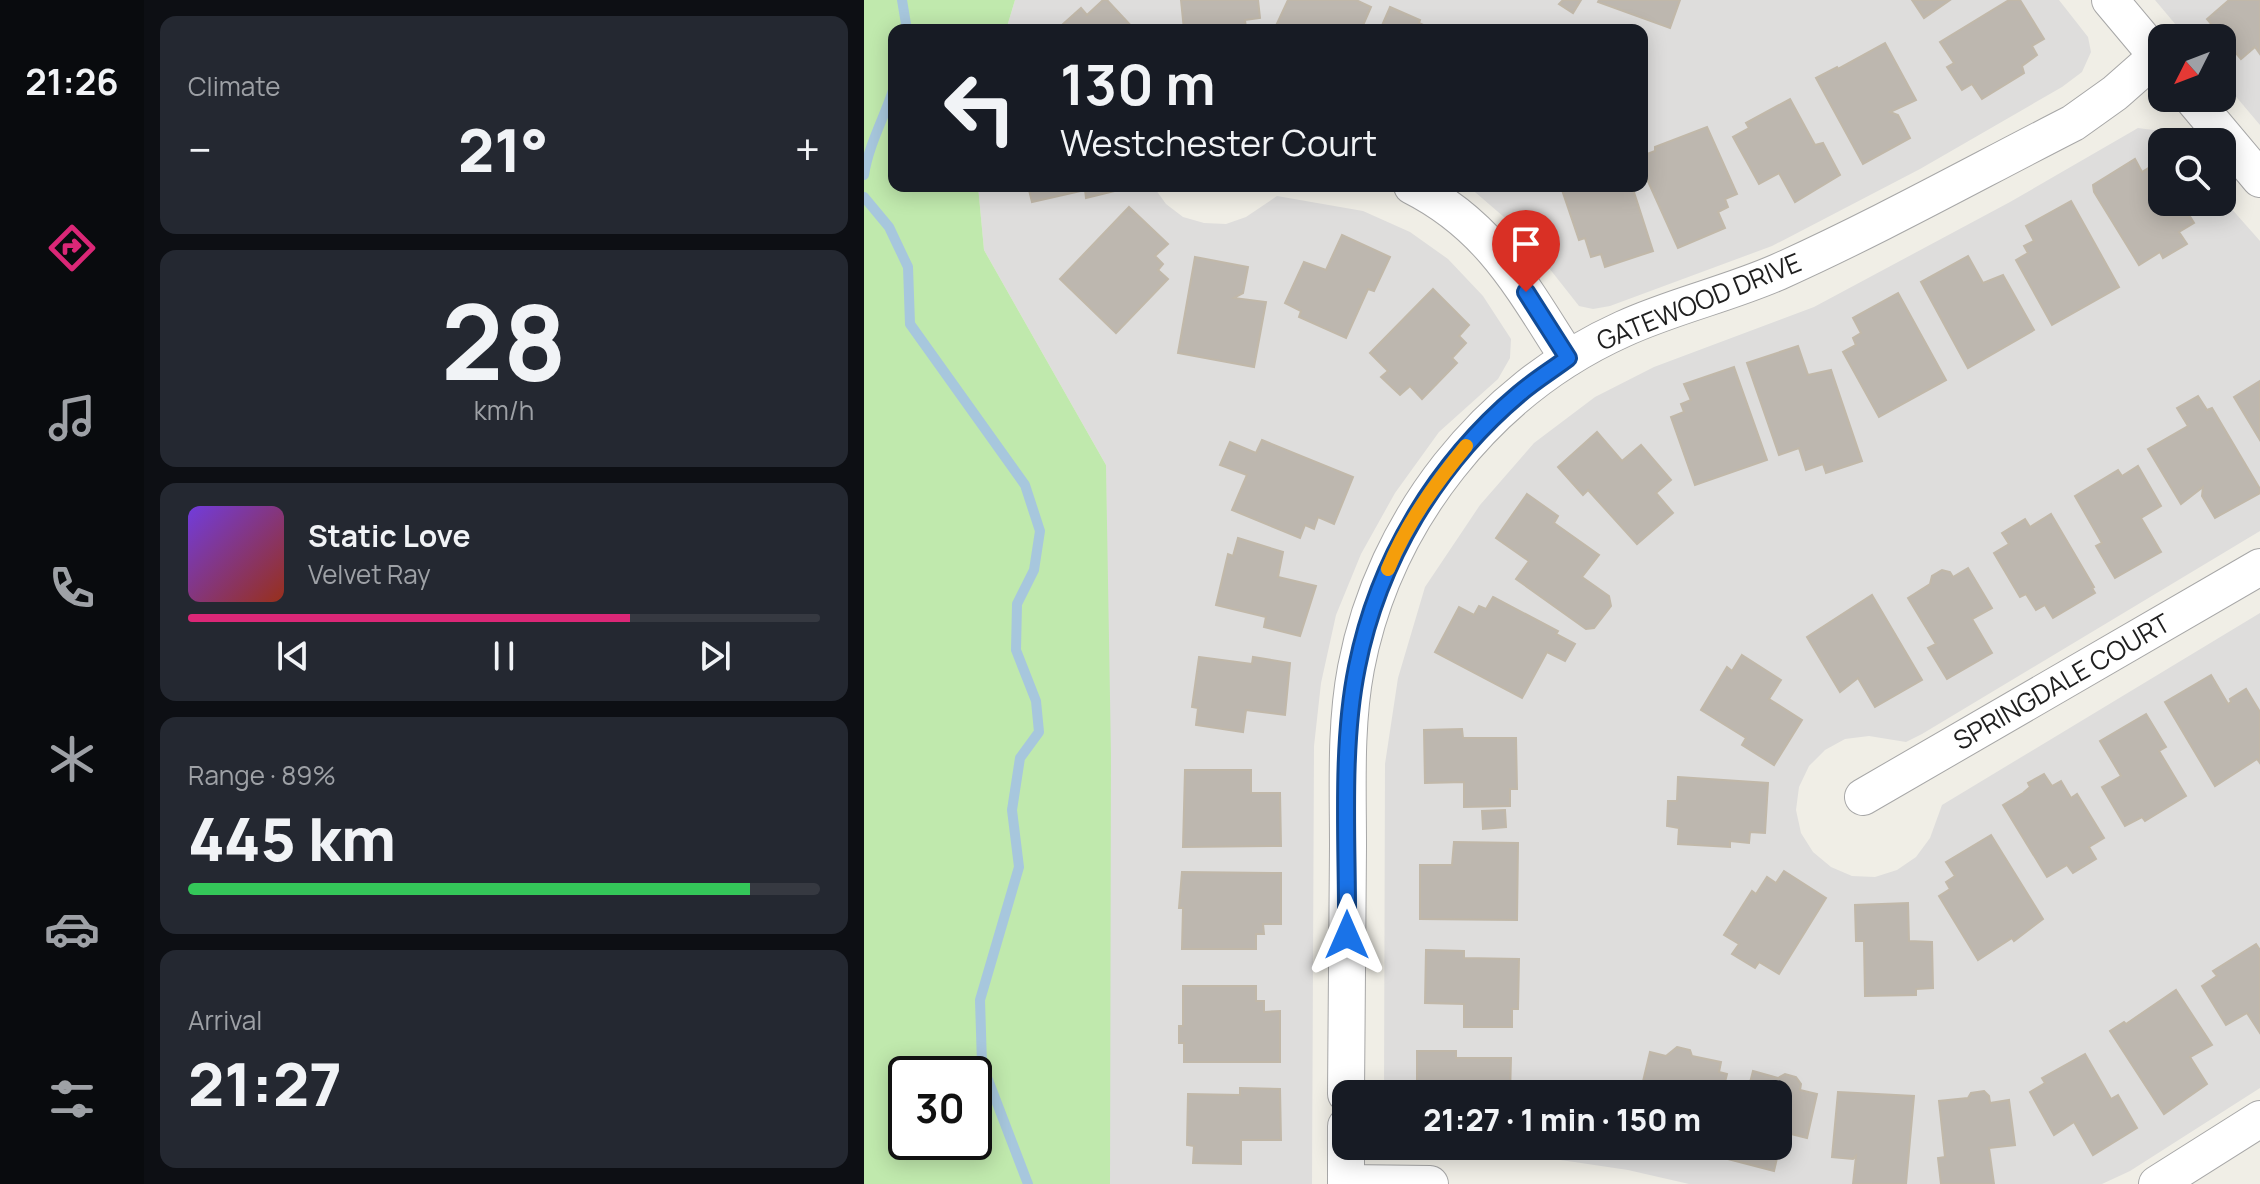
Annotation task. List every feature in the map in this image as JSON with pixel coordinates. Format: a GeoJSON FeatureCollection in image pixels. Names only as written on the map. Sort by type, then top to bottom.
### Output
{"type":"FeatureCollection","features":[{"type":"Feature","properties":{"kind":"street"},"geometry":{"type":"LineString","coordinates":[[2110,0],[2148,45]]}},
{"type":"Feature","properties":{"kind":"street","name":"GATEWOOD DRIVE"},"geometry":{"type":"LineString","coordinates":[[1346,1080],[1348,745],[1356,668],[1372,607],[1397,548],[1431,490],[1473,437],[1520,393],[1568,358],[1623,329],[1776,273],[2073,123],[2148,68]]}},
{"type":"Feature","properties":{"kind":"street"},"geometry":{"type":"LineString","coordinates":[[2204,112],[2260,179]]}},
{"type":"Feature","properties":{"kind":"street"},"geometry":{"type":"LineString","coordinates":[[1424,192],[1474,227],[1509,266],[1568,358]]}},
{"type":"Feature","properties":{"kind":"street","name":"SPRINGDALE COURT"},"geometry":{"type":"LineString","coordinates":[[1863,797],[2260,567]]}},
{"type":"Feature","properties":{"kind":"street"},"geometry":{"type":"LineString","coordinates":[[2157,1184],[2260,1119]]}},
{"type":"Feature","properties":{"kind":"street"},"geometry":{"type":"LineString","coordinates":[[1346,1160],[1346,1184],[1430,1184]]}},
{"type":"Feature","properties":{"kind":"shaded area"},"geometry":{"type":"Polygon","coordinates":[[[1015,0],[2059,0],[2088,37],[2091,52],[2082,72],[2062,87],[1920,169],[1772,246],[1610,306],[1593,309],[1579,306],[1519,230],[1475,192],[1648,192],[1648,24],[1008,24],[1015,0]]]}},
{"type":"Feature","properties":{"kind":"shaded area"},"geometry":{"type":"Polygon","coordinates":[[[2155,0],[2260,0],[2260,125],[2236,97],[2236,24],[2175,24],[2155,0]]]}},
{"type":"Feature","properties":{"kind":"shaded area"},"geometry":{"type":"Polygon","coordinates":[[[2138,128],[2148,129],[2148,216],[2236,214],[2260,241],[2260,531],[1922,734],[1906,742],[1869,736],[1845,739],[1825,750],[1809,766],[1799,787],[1796,810],[1801,833],[1813,852],[1831,867],[1852,876],[1875,877],[1897,870],[1916,857],[1930,838],[1942,805],[2260,613],[2260,1088],[2130,1171],[2102,1184],[1689,1184],[1628,1170],[1561,1160],[1792,1160],[1792,1080],[1384,1080],[1385,764],[1398,678],[1425,587],[1480,505],[1534,443],[1595,397],[1654,367],[1814,307],[2010,202],[2138,128]]]}},
{"type":"Feature","properties":{"kind":"shaded area"},"geometry":{"type":"Polygon","coordinates":[[[979,192],[1157,192],[1166,204],[1183,217],[1204,223],[1226,224],[1246,217],[1277,196],[1363,211],[1410,232],[1448,259],[1483,296],[1511,339],[1510,358],[1498,379],[1439,432],[1395,493],[1361,554],[1336,615],[1321,683],[1314,746],[1312,1184],[1110,1184],[1106,465],[984,250],[979,192]]]}},
{"type":"Feature","properties":{"kind":"green space"},"geometry":{"type":"Polygon","coordinates":[[[864,0],[1015,0],[1008,24],[888,24],[888,192],[979,192],[984,250],[1106,465],[1111,755],[1110,1184],[864,1184],[864,0]]]}},
{"type":"Feature","properties":{"kind":"building"},"geometry":{"type":"Polygon","coordinates":[[[1107,0],[1129,24],[1063,24],[1081,8],[1087,15],[1107,0]]]}},
{"type":"Feature","properties":{"kind":"building"},"geometry":{"type":"Polygon","coordinates":[[[1181,0],[1258,0],[1260,18],[1245,20],[1246,24],[1183,24],[1181,0]]]}},
{"type":"Feature","properties":{"kind":"building"},"geometry":{"type":"Polygon","coordinates":[[[1288,0],[1356,0],[1371,7],[1364,24],[1277,24],[1288,0]]]}},
{"type":"Feature","properties":{"kind":"building"},"geometry":{"type":"Polygon","coordinates":[[[1563,0],[1581,0],[1573,13],[1559,4],[1563,0]]]}},
{"type":"Feature","properties":{"kind":"building"},"geometry":{"type":"Polygon","coordinates":[[[1599,0],[1680,0],[1670,28],[1599,0]]]}},
{"type":"Feature","properties":{"kind":"building"},"geometry":{"type":"Polygon","coordinates":[[[1912,0],[1950,0],[1924,18],[1912,0]]]}},
{"type":"Feature","properties":{"kind":"building"},"geometry":{"type":"Polygon","coordinates":[[[2009,0],[2020,0],[2044,39],[2032,46],[2037,55],[2022,66],[2024,73],[1982,99],[1972,84],[1962,90],[1947,67],[1954,63],[1940,42],[2009,0]]]}},
{"type":"Feature","properties":{"kind":"building"},"geometry":{"type":"Polygon","coordinates":[[[2229,0],[2260,0],[2260,54],[2255,47],[2241,59],[2236,53],[2236,24],[2211,24],[2207,19],[2229,0]]]}},
{"type":"Feature","properties":{"kind":"building"},"geometry":{"type":"Polygon","coordinates":[[[1390,7],[1420,20],[1421,24],[1383,24],[1390,7]]]}},
{"type":"Feature","properties":{"kind":"building"},"geometry":{"type":"Polygon","coordinates":[[[1885,43],[1916,100],[1890,112],[1898,115],[1910,138],[1863,164],[1816,78],[1885,43]]]}},
{"type":"Feature","properties":{"kind":"building"},"geometry":{"type":"Polygon","coordinates":[[[1790,99],[1815,145],[1823,143],[1840,175],[1795,202],[1779,173],[1759,184],[1733,137],[1749,128],[1746,123],[1790,99]]]}},
{"type":"Feature","properties":{"kind":"building"},"geometry":{"type":"Polygon","coordinates":[[[1707,127],[1737,194],[1725,199],[1728,207],[1718,212],[1725,228],[1678,248],[1648,181],[1648,154],[1655,151],[1655,147],[1707,127]]]}},
{"type":"Feature","properties":{"kind":"building"},"geometry":{"type":"Polygon","coordinates":[[[2135,159],[2142,172],[2148,168],[2148,216],[2190,216],[2194,223],[2179,232],[2187,244],[2163,258],[2160,252],[2139,265],[2094,192],[2093,185],[2135,159]]]}},
{"type":"Feature","properties":{"kind":"building"},"geometry":{"type":"Polygon","coordinates":[[[1030,192],[1076,192],[1032,202],[1030,192]]]}},
{"type":"Feature","properties":{"kind":"building"},"geometry":{"type":"Polygon","coordinates":[[[1085,192],[1111,192],[1086,198],[1085,192]]]}},
{"type":"Feature","properties":{"kind":"building"},"geometry":{"type":"Polygon","coordinates":[[[1563,192],[1634,192],[1653,251],[1605,267],[1601,254],[1591,257],[1585,238],[1579,240],[1563,192]]]}},
{"type":"Feature","properties":{"kind":"building"},"geometry":{"type":"Polygon","coordinates":[[[2071,201],[2119,287],[2052,325],[2016,260],[2028,253],[2024,246],[2034,241],[2026,226],[2071,201]]]}},
{"type":"Feature","properties":{"kind":"building"},"geometry":{"type":"Polygon","coordinates":[[[1129,207],[1168,244],[1155,256],[1163,264],[1158,270],[1168,279],[1116,333],[1060,279],[1129,207]]]}},
{"type":"Feature","properties":{"kind":"building"},"geometry":{"type":"Polygon","coordinates":[[[1342,235],[1390,257],[1374,291],[1368,289],[1346,338],[1299,317],[1301,311],[1285,303],[1304,262],[1326,270],[1342,235]]]}},
{"type":"Feature","properties":{"kind":"building"},"geometry":{"type":"Polygon","coordinates":[[[1968,256],[1983,283],[2003,275],[2034,330],[1968,368],[1921,282],[1968,256]]]}},
{"type":"Feature","properties":{"kind":"building"},"geometry":{"type":"Polygon","coordinates":[[[1195,257],[1248,267],[1243,293],[1234,298],[1266,302],[1254,367],[1178,353],[1195,257]]]}},
{"type":"Feature","properties":{"kind":"building"},"geometry":{"type":"Polygon","coordinates":[[[1433,289],[1469,325],[1459,336],[1466,343],[1452,358],[1457,363],[1422,399],[1410,386],[1400,395],[1381,377],[1388,371],[1370,353],[1433,289]]]}},
{"type":"Feature","properties":{"kind":"building"},"geometry":{"type":"Polygon","coordinates":[[[1898,293],[1946,380],[1879,417],[1843,352],[1856,345],[1853,338],[1861,333],[1853,318],[1898,293]]]}},
{"type":"Feature","properties":{"kind":"building"},"geometry":{"type":"Polygon","coordinates":[[[1798,346],[1808,375],[1831,370],[1862,461],[1826,473],[1823,464],[1806,470],[1799,448],[1779,455],[1747,363],[1798,346]]]}},
{"type":"Feature","properties":{"kind":"building"},"geometry":{"type":"Polygon","coordinates":[[[1734,367],[1767,460],[1695,485],[1671,417],[1684,412],[1681,404],[1691,400],[1684,384],[1734,367]]]}},
{"type":"Feature","properties":{"kind":"building"},"geometry":{"type":"Polygon","coordinates":[[[2260,381],[2260,440],[2234,397],[2260,381]]]}},
{"type":"Feature","properties":{"kind":"building"},"geometry":{"type":"Polygon","coordinates":[[[2198,396],[2207,410],[2212,408],[2260,489],[2260,493],[2215,518],[2202,496],[2203,487],[2181,504],[2148,449],[2188,426],[2177,408],[2198,396]]]}},
{"type":"Feature","properties":{"kind":"building"},"geometry":{"type":"Polygon","coordinates":[[[1597,432],[1622,461],[1641,445],[1671,480],[1656,493],[1673,513],[1637,544],[1588,490],[1583,495],[1558,467],[1597,432]]]}},
{"type":"Feature","properties":{"kind":"building"},"geometry":{"type":"Polygon","coordinates":[[[1262,440],[1353,477],[1334,524],[1318,517],[1314,529],[1305,525],[1300,538],[1232,510],[1247,475],[1220,465],[1230,442],[1256,453],[1262,440]]]}},
{"type":"Feature","properties":{"kind":"building"},"geometry":{"type":"Polygon","coordinates":[[[2138,466],[2161,506],[2141,518],[2161,552],[2115,578],[2096,546],[2102,543],[2075,496],[2118,470],[2122,476],[2138,466]]]}},
{"type":"Feature","properties":{"kind":"building"},"geometry":{"type":"Polygon","coordinates":[[[1527,494],[1558,516],[1554,523],[1599,555],[1582,577],[1609,596],[1611,606],[1594,628],[1586,629],[1516,579],[1529,561],[1496,538],[1527,494]]]}},
{"type":"Feature","properties":{"kind":"building"},"geometry":{"type":"Polygon","coordinates":[[[2051,514],[2095,593],[2053,618],[2045,605],[2036,610],[2026,594],[2020,597],[1994,553],[2009,544],[2002,533],[2025,519],[2030,527],[2051,514]]]}},
{"type":"Feature","properties":{"kind":"building"},"geometry":{"type":"Polygon","coordinates":[[[1238,538],[1283,552],[1278,577],[1316,586],[1300,636],[1264,627],[1266,617],[1216,605],[1228,554],[1233,556],[1238,538]]]}},
{"type":"Feature","properties":{"kind":"building"},"geometry":{"type":"Polygon","coordinates":[[[1968,568],[1992,608],[1972,619],[1992,653],[1947,679],[1928,648],[1936,644],[1908,598],[1930,584],[1932,576],[1942,570],[1950,572],[1953,577],[1968,568]]]}},
{"type":"Feature","properties":{"kind":"building"},"geometry":{"type":"Polygon","coordinates":[[[1872,595],[1922,680],[1875,707],[1858,678],[1840,692],[1807,637],[1872,595]]]}},
{"type":"Feature","properties":{"kind":"building"},"geometry":{"type":"Polygon","coordinates":[[[1493,597],[1558,631],[1556,634],[1575,644],[1565,661],[1547,652],[1522,698],[1435,652],[1459,607],[1474,615],[1479,606],[1486,609],[1493,597]]]}},
{"type":"Feature","properties":{"kind":"building"},"geometry":{"type":"Polygon","coordinates":[[[1742,655],[1781,680],[1769,699],[1802,720],[1774,765],[1742,745],[1746,738],[1701,710],[1727,667],[1732,671],[1742,655]]]}},
{"type":"Feature","properties":{"kind":"building"},"geometry":{"type":"Polygon","coordinates":[[[1199,657],[1252,664],[1253,657],[1290,663],[1285,715],[1246,710],[1243,732],[1196,725],[1198,708],[1192,707],[1199,657]]]}},
{"type":"Feature","properties":{"kind":"building"},"geometry":{"type":"Polygon","coordinates":[[[2211,675],[2228,704],[2230,699],[2246,689],[2260,712],[2260,763],[2257,759],[2215,786],[2165,702],[2211,675]]]}},
{"type":"Feature","properties":{"kind":"building"},"geometry":{"type":"Polygon","coordinates":[[[2146,714],[2166,747],[2159,751],[2186,796],[2145,821],[2142,817],[2125,826],[2102,787],[2121,776],[2100,741],[2146,714]]]}},
{"type":"Feature","properties":{"kind":"building"},"geometry":{"type":"Polygon","coordinates":[[[1462,729],[1463,738],[1516,738],[1517,789],[1510,789],[1510,806],[1464,807],[1464,782],[1425,783],[1424,730],[1462,729]]]}},
{"type":"Feature","properties":{"kind":"building"},"geometry":{"type":"Polygon","coordinates":[[[1185,770],[1251,770],[1251,793],[1280,793],[1281,846],[1183,847],[1185,770]]]}},
{"type":"Feature","properties":{"kind":"building"},"geometry":{"type":"Polygon","coordinates":[[[2044,774],[2052,786],[2061,781],[2071,798],[2077,794],[2104,838],[2089,847],[2096,859],[2073,873],[2067,865],[2047,877],[2003,805],[2023,793],[2030,787],[2028,783],[2044,774]]]}},
{"type":"Feature","properties":{"kind":"building"},"geometry":{"type":"Polygon","coordinates":[[[1678,777],[1768,783],[1765,833],[1750,832],[1749,843],[1730,841],[1730,847],[1678,844],[1679,828],[1667,826],[1668,801],[1677,801],[1678,777]]]}},
{"type":"Feature","properties":{"kind":"building"},"geometry":{"type":"Polygon","coordinates":[[[1505,810],[1506,827],[1483,829],[1482,811],[1505,810]]]}},
{"type":"Feature","properties":{"kind":"building"},"geometry":{"type":"Polygon","coordinates":[[[1991,835],[2043,919],[2014,941],[2012,938],[1978,960],[1939,896],[1950,889],[1946,882],[1955,876],[1946,862],[1991,835]]]}},
{"type":"Feature","properties":{"kind":"building"},"geometry":{"type":"Polygon","coordinates":[[[1454,842],[1518,843],[1517,920],[1420,919],[1420,865],[1452,865],[1454,842]]]}},
{"type":"Feature","properties":{"kind":"building"},"geometry":{"type":"Polygon","coordinates":[[[1784,871],[1826,898],[1779,974],[1759,962],[1755,968],[1732,954],[1739,944],[1724,935],[1752,891],[1756,894],[1767,877],[1776,883],[1784,871]]]}},
{"type":"Feature","properties":{"kind":"building"},"geometry":{"type":"Polygon","coordinates":[[[1182,872],[1281,873],[1281,924],[1263,924],[1264,934],[1256,934],[1256,949],[1182,949],[1183,908],[1179,908],[1182,872]]]}},
{"type":"Feature","properties":{"kind":"building"},"geometry":{"type":"Polygon","coordinates":[[[1908,903],[1909,941],[1932,942],[1933,988],[1916,989],[1916,995],[1865,996],[1864,941],[1856,941],[1855,905],[1908,903]]]}},
{"type":"Feature","properties":{"kind":"building"},"geometry":{"type":"Polygon","coordinates":[[[2256,944],[2260,950],[2260,1033],[2247,1013],[2226,1025],[2202,986],[2217,976],[2213,971],[2256,944]]]}},
{"type":"Feature","properties":{"kind":"building"},"geometry":{"type":"Polygon","coordinates":[[[1426,950],[1464,951],[1464,958],[1519,959],[1518,1009],[1512,1009],[1512,1027],[1464,1027],[1464,1004],[1425,1003],[1426,950]]]}},
{"type":"Feature","properties":{"kind":"building"},"geometry":{"type":"Polygon","coordinates":[[[1183,986],[1256,986],[1256,1001],[1264,1001],[1264,1012],[1280,1011],[1280,1062],[1184,1062],[1184,1043],[1179,1043],[1179,1026],[1183,1026],[1183,986]]]}},
{"type":"Feature","properties":{"kind":"building"},"geometry":{"type":"Polygon","coordinates":[[[2176,990],[2212,1045],[2190,1057],[2207,1084],[2164,1114],[2110,1031],[2124,1022],[2126,1024],[2176,990]]]}},
{"type":"Feature","properties":{"kind":"building"},"geometry":{"type":"Polygon","coordinates":[[[1677,1047],[1690,1050],[1692,1056],[1721,1062],[1719,1072],[1727,1074],[1726,1080],[1643,1080],[1650,1052],[1666,1056],[1677,1047]]]}},
{"type":"Feature","properties":{"kind":"building"},"geometry":{"type":"Polygon","coordinates":[[[1417,1051],[1456,1051],[1456,1058],[1511,1058],[1510,1080],[1417,1080],[1417,1051]]]}},
{"type":"Feature","properties":{"kind":"building"},"geometry":{"type":"Polygon","coordinates":[[[2085,1054],[2111,1099],[2118,1095],[2137,1128],[2093,1155],[2074,1122],[2054,1135],[2030,1092],[2045,1083],[2042,1078],[2085,1054]]]}},
{"type":"Feature","properties":{"kind":"building"},"geometry":{"type":"Polygon","coordinates":[[[1753,1071],[1778,1078],[1785,1074],[1796,1077],[1801,1084],[1800,1090],[1817,1094],[1807,1138],[1792,1134],[1792,1080],[1751,1080],[1753,1071]]]}},
{"type":"Feature","properties":{"kind":"building"},"geometry":{"type":"Polygon","coordinates":[[[1240,1088],[1280,1089],[1281,1140],[1241,1140],[1241,1164],[1193,1163],[1194,1146],[1187,1145],[1188,1094],[1240,1095],[1240,1088]]]}},
{"type":"Feature","properties":{"kind":"building"},"geometry":{"type":"Polygon","coordinates":[[[1984,1091],[1990,1103],[2009,1100],[2015,1145],[1989,1148],[1994,1184],[1941,1184],[1938,1158],[1945,1157],[1939,1101],[1968,1098],[1971,1093],[1984,1091]]]}},
{"type":"Feature","properties":{"kind":"building"},"geometry":{"type":"Polygon","coordinates":[[[1838,1092],[1914,1096],[1906,1184],[1853,1184],[1856,1156],[1853,1159],[1832,1157],[1838,1092]]]}},
{"type":"Feature","properties":{"kind":"building"},"geometry":{"type":"Polygon","coordinates":[[[1732,1160],[1777,1160],[1774,1171],[1732,1160]]]}},
{"type":"Feature","properties":{"kind":"waterway"},"geometry":{"type":"LineString","coordinates":[[902,0],[906,24]]}},
{"type":"Feature","properties":{"kind":"waterway"},"geometry":{"type":"LineString","coordinates":[[864,175],[888,103]]}},
{"type":"Feature","properties":{"kind":"waterway"},"geometry":{"type":"LineString","coordinates":[[864,197],[889,227],[908,267],[910,324],[1025,485],[1040,531],[1034,570],[1017,604],[1016,650],[1036,701],[1039,732],[1020,758],[1012,810],[1019,867],[980,1000],[982,1064],[1028,1184]]}},
{"type":"Feature","properties":{"kind":"slow traffic"},"geometry":{"type":"LineString","coordinates":[[1388,569],[1431,490],[1466,446]]}},
{"type":"Feature","properties":{"kind":"route"},"geometry":{"type":"LineString","coordinates":[[1347,935],[1348,745],[1356,668],[1372,607],[1397,548],[1431,490],[1473,437],[1520,393],[1568,358],[1526,292]]}}]}
